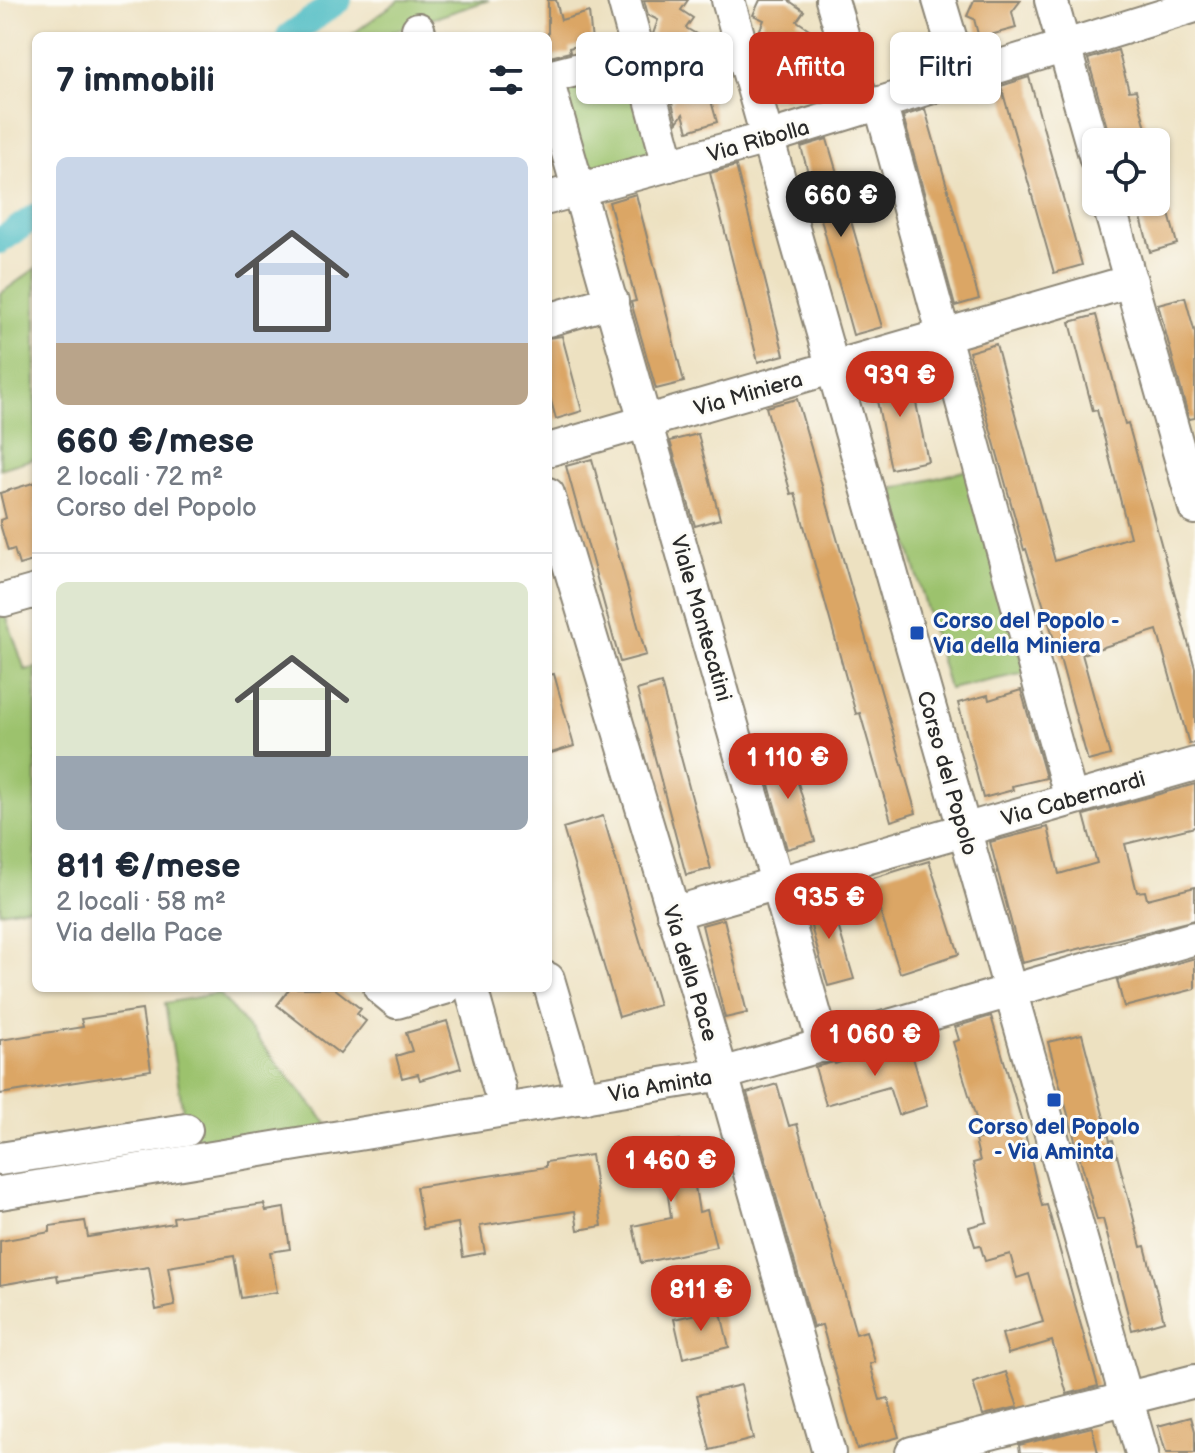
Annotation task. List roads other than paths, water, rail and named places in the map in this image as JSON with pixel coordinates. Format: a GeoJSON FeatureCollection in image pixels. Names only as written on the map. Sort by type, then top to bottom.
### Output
{"type":"FeatureCollection","features":[{"type":"Feature","properties":{"kind":"street"},"geometry":{"type":"LineString","coordinates":[[624,0],[633,32]]}},
{"type":"Feature","properties":{"kind":"street","name":"Corso del Popolo"},"geometry":{"type":"LineString","coordinates":[[728,0],[1142,1453]]}},
{"type":"Feature","properties":{"kind":"street"},"geometry":{"type":"LineString","coordinates":[[832,0],[872,106],[944,336],[1071,799]]}},
{"type":"Feature","properties":{"kind":"street"},"geometry":{"type":"LineString","coordinates":[[939,0],[949,32]]}},
{"type":"Feature","properties":{"kind":"street"},"geometry":{"type":"LineString","coordinates":[[1051,0],[1087,128]]}},
{"type":"Feature","properties":{"kind":"street","name":"Via Ribolla"},"geometry":{"type":"LineString","coordinates":[[1001,65],[1195,6]]}},
{"type":"Feature","properties":{"kind":"street"},"geometry":{"type":"LineString","coordinates":[[552,79],[576,72]]}},
{"type":"Feature","properties":{"kind":"street","name":"Viale Montecatini"},"geometry":{"type":"LineString","coordinates":[[552,94],[824,1046]]}},
{"type":"Feature","properties":{"kind":"street","name":"Via Ribolla"},"geometry":{"type":"LineString","coordinates":[[552,197],[767,138],[890,100]]}},
{"type":"Feature","properties":{"kind":"street"},"geometry":{"type":"LineString","coordinates":[[653,104],[669,165]]}},
{"type":"Feature","properties":{"kind":"street"},"geometry":{"type":"LineString","coordinates":[[1112,216],[1195,508]]}},
{"type":"Feature","properties":{"kind":"street","name":"Via Miniera"},"geometry":{"type":"LineString","coordinates":[[552,449],[1131,281]]}},
{"type":"Feature","properties":{"kind":"street"},"geometry":{"type":"LineString","coordinates":[[552,319],[612,301]]}},
{"type":"Feature","properties":{"kind":"street","name":"Via della Pace"},"geometry":{"type":"LineString","coordinates":[[552,507],[722,1074],[829,1453]]}},
{"type":"Feature","properties":{"kind":"street"},"geometry":{"type":"LineString","coordinates":[[4,600],[32,592]]}},
{"type":"Feature","properties":{"kind":"street","name":"Via Cabernardi"},"geometry":{"type":"LineString","coordinates":[[673,913],[1195,764]]}},
{"type":"Feature","properties":{"kind":"street","name":"Via Aminta"},"geometry":{"type":"LineString","coordinates":[[1,1186],[112,1175],[722,1074],[1195,938]]}},
{"type":"Feature","properties":{"kind":"street"},"geometry":{"type":"LineString","coordinates":[[385,992],[397,1002],[431,992]]}},
{"type":"Feature","properties":{"kind":"street"},"geometry":{"type":"LineString","coordinates":[[472,992],[499,1088]]}},
{"type":"Feature","properties":{"kind":"street"},"geometry":{"type":"LineString","coordinates":[[552,992],[583,1098]]}},
{"type":"Feature","properties":{"kind":"street"},"geometry":{"type":"LineString","coordinates":[[0,1159],[186,1130]]}},
{"type":"Feature","properties":{"kind":"street"},"geometry":{"type":"LineString","coordinates":[[108,1142],[112,1175]]}},
{"type":"Feature","properties":{"kind":"street"},"geometry":{"type":"LineString","coordinates":[[912,1453],[1195,1381]]}},
{"type":"Feature","properties":{"kind":"waterway"},"geometry":{"type":"LineString","coordinates":[[295,32],[339,0]]}},
{"type":"Feature","properties":{"kind":"waterway"},"geometry":{"type":"LineString","coordinates":[[0,241],[32,219]]}},
{"type":"Feature","properties":{"kind":"place","name":"Corso del Popolo - Via della Miniera"},"geometry":{"type":"Point","coordinates":[917,633]}},
{"type":"Feature","properties":{"kind":"place","name":"Corso del Popolo - Via Aminta"},"geometry":{"type":"Point","coordinates":[1054,1100]}}]}
